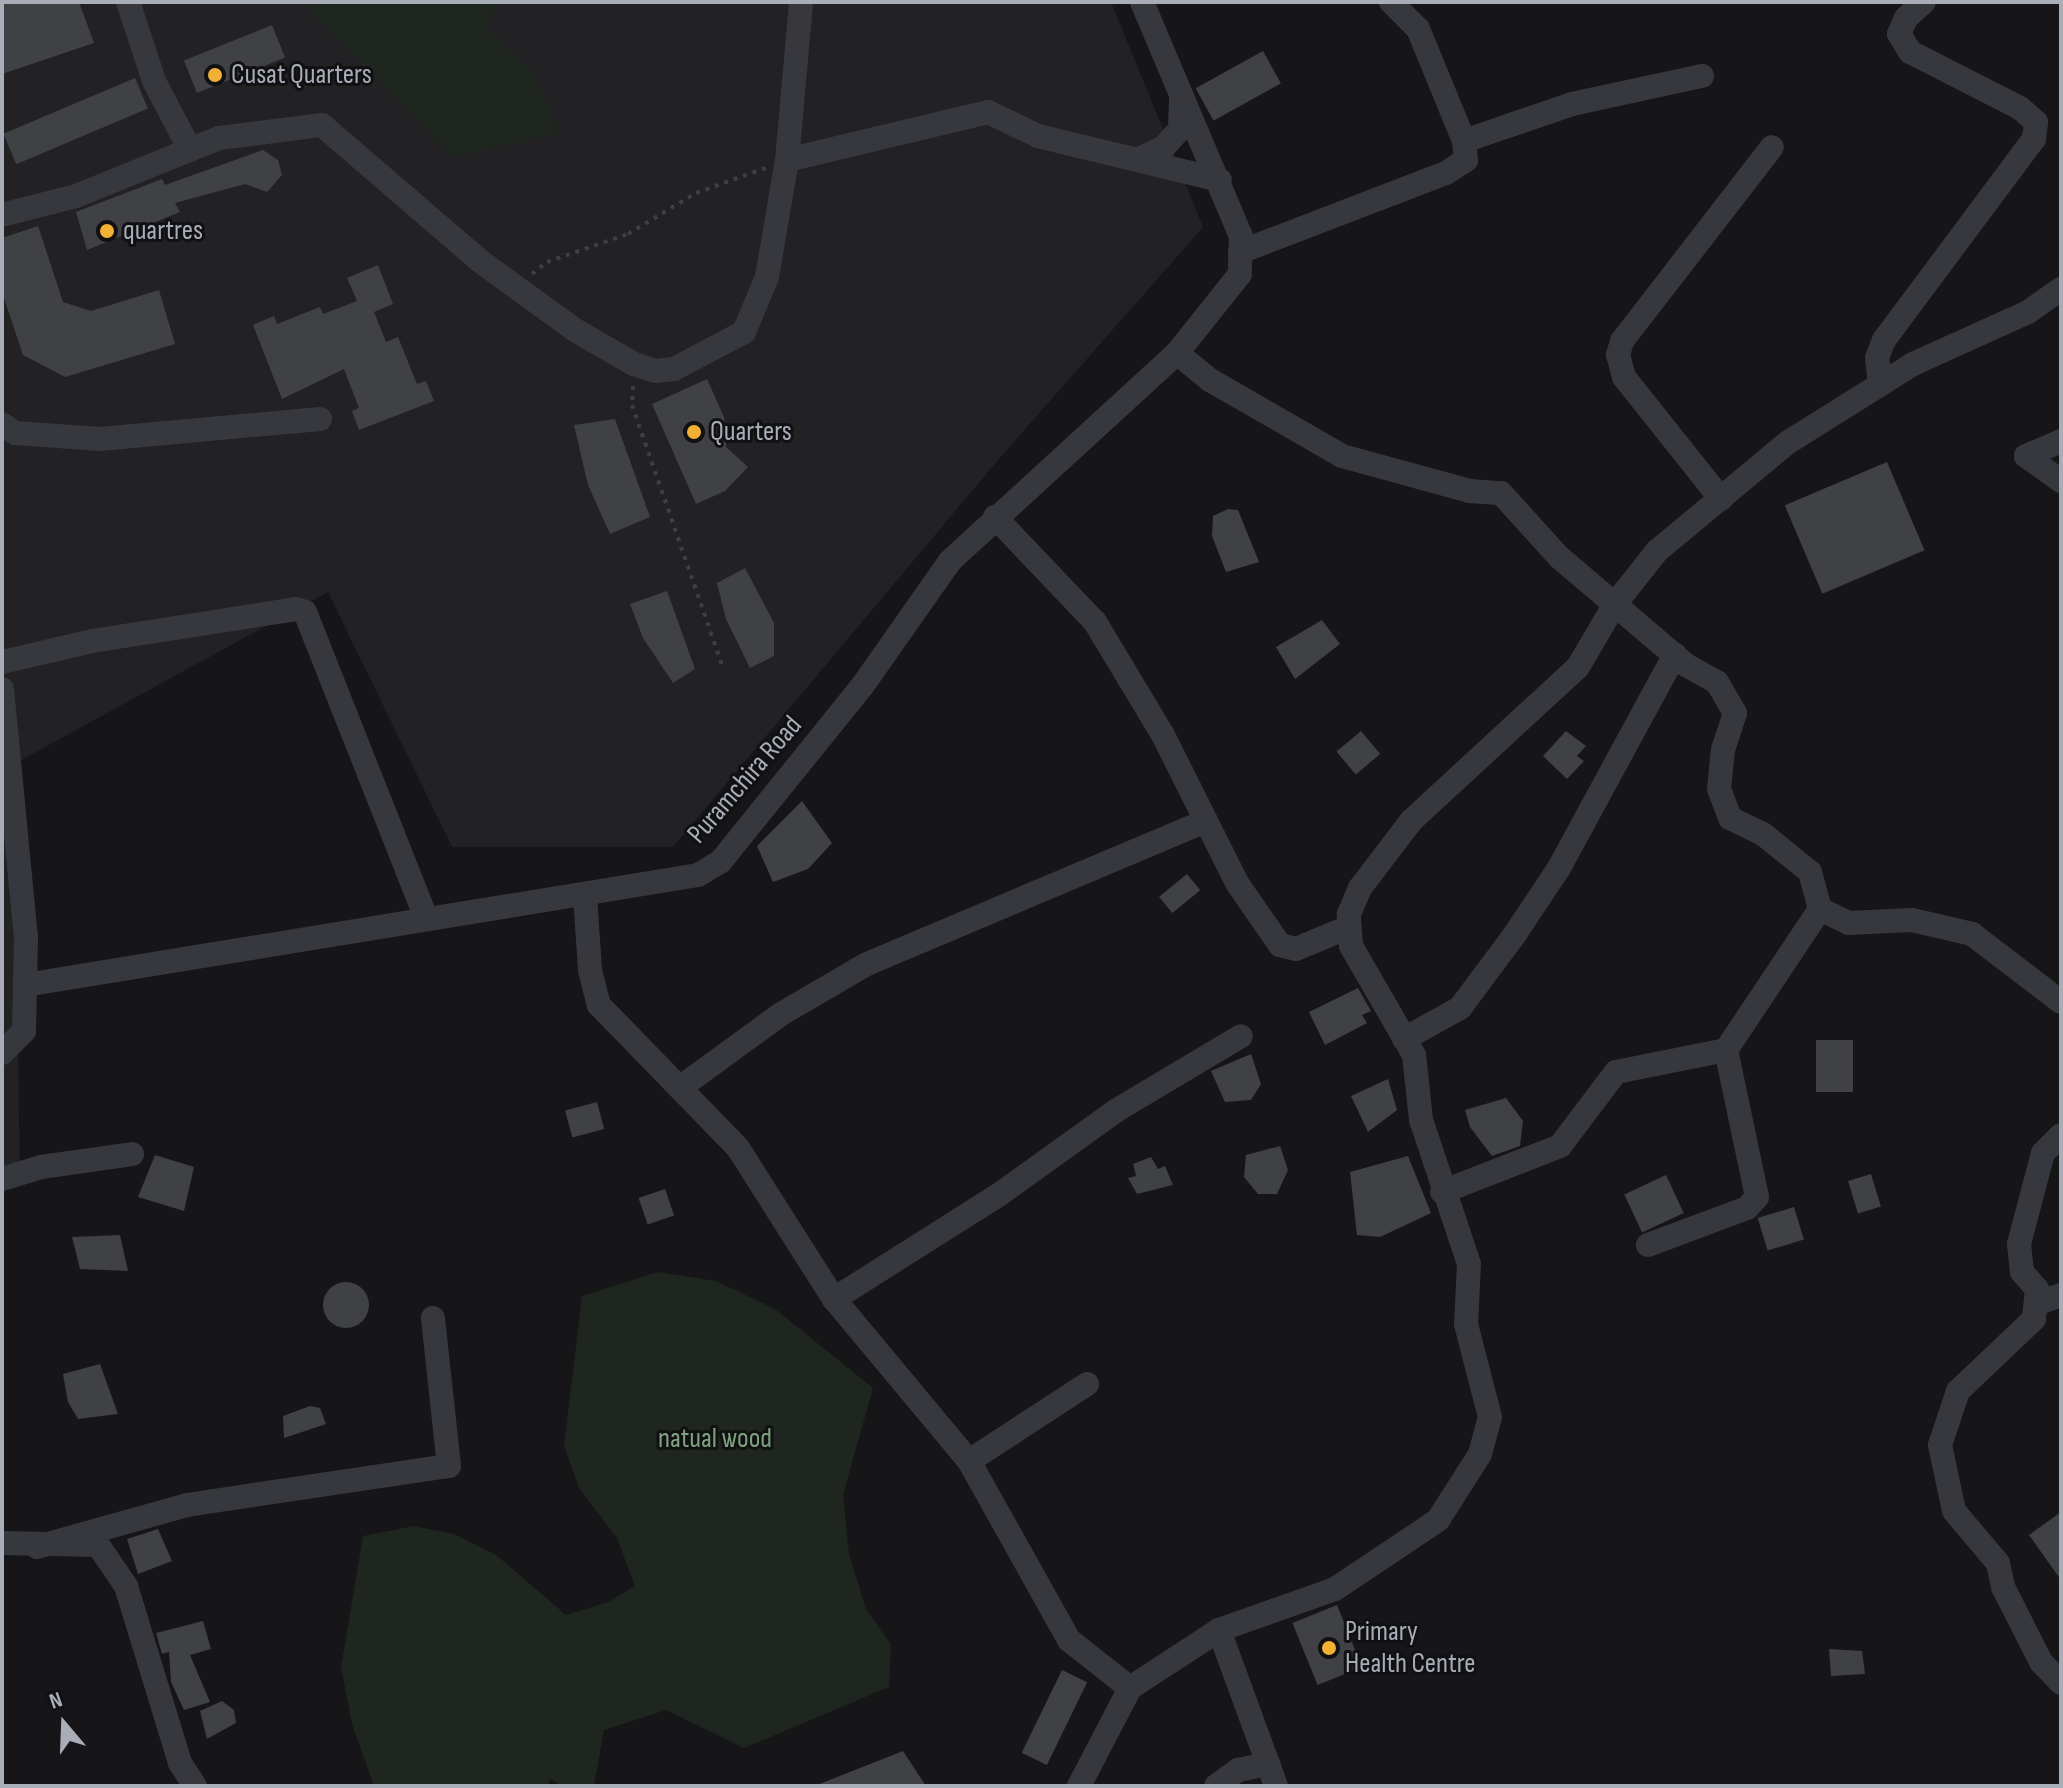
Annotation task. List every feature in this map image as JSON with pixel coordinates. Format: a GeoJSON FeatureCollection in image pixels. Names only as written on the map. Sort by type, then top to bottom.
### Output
{"type":"FeatureCollection","features":[{"type":"Feature","properties":{"kind":"street"},"geometry":{"type":"LineString","coordinates":[[128,2],[154,81],[190,150]]}},
{"type":"Feature","properties":{"kind":"street"},"geometry":{"type":"LineString","coordinates":[[2,215],[76,196],[219,138],[322,125],[399,195],[526,294],[634,364],[655,371],[674,369],[744,332],[767,277],[787,160],[801,2]]}},
{"type":"Feature","properties":{"kind":"street"},"geometry":{"type":"LineString","coordinates":[[1142,2],[1220,180],[1241,236],[1240,252],[1446,173],[1466,160],[1464,141],[1418,29],[1391,2]]}},
{"type":"Feature","properties":{"kind":"street"},"geometry":{"type":"LineString","coordinates":[[1880,385],[1877,358],[1884,340],[2034,139],[2036,122],[2020,108],[1910,52],[1899,34],[1906,18],[1924,2]]}},
{"type":"Feature","properties":{"kind":"street"},"geometry":{"type":"LineString","coordinates":[[1464,141],[1572,104],[1702,76]]}},
{"type":"Feature","properties":{"kind":"street"},"geometry":{"type":"LineString","coordinates":[[1137,160],[1163,148],[1180,129],[1181,94]]}},
{"type":"Feature","properties":{"kind":"street"},"geometry":{"type":"LineString","coordinates":[[787,160],[988,112],[1038,136],[1220,180]]}},
{"type":"Feature","properties":{"kind":"street"},"geometry":{"type":"LineString","coordinates":[[1721,499],[1624,377],[1618,355],[1622,341],[1772,147]]}},
{"type":"Feature","properties":{"kind":"street","name":"Puramchira Road"},"geometry":{"type":"LineString","coordinates":[[25,985],[199,959],[426,917],[585,896],[698,875],[721,861],[863,685],[950,561],[1177,353],[1240,274],[1240,252]]}},
{"type":"Feature","properties":{"kind":"street"},"geometry":{"type":"LineString","coordinates":[[1079,1786],[1130,1688],[1219,1630],[1335,1589],[1438,1520],[1480,1454],[1490,1417],[1466,1324],[1469,1264],[1442,1192],[1421,1120],[1414,1055],[1351,946],[1349,914],[1360,888],[1411,821],[1578,667],[1615,604],[1657,551],[1787,443],[1913,364],[2028,312],[2061,289]]}},
{"type":"Feature","properties":{"kind":"street"},"geometry":{"type":"LineString","coordinates":[[1177,353],[1210,380],[1342,456],[1470,491],[1501,493],[1559,557],[1675,654],[1717,682],[1735,713],[1723,749],[1719,789],[1730,818],[1763,834],[1810,872],[1820,909],[1726,1050],[1616,1072],[1560,1146],[1442,1192]]}},
{"type":"Feature","properties":{"kind":"street"},"geometry":{"type":"LineString","coordinates":[[2,424],[15,433],[100,439],[320,419]]}},
{"type":"Feature","properties":{"kind":"street"},"geometry":{"type":"LineString","coordinates":[[2061,441],[2026,456],[2061,481]]}},
{"type":"Feature","properties":{"kind":"street"},"geometry":{"type":"LineString","coordinates":[[995,517],[1095,622],[1163,735],[1203,822],[1280,945],[1296,949],[1349,927]]}},
{"type":"Feature","properties":{"kind":"street"},"geometry":{"type":"LineString","coordinates":[[2,662],[92,641],[296,609],[305,612],[426,917]]}},
{"type":"Feature","properties":{"kind":"street"},"geometry":{"type":"LineString","coordinates":[[1404,1039],[1460,1008],[1513,937],[1559,868],[1675,654]]}},
{"type":"Feature","properties":{"kind":"street"},"geometry":{"type":"LineString","coordinates":[[2,689],[26,937],[25,985],[13,1034],[2,1053]]}},
{"type":"Feature","properties":{"kind":"street"},"geometry":{"type":"LineString","coordinates":[[681,1087],[781,1014],[867,964],[1203,822]]}},
{"type":"Feature","properties":{"kind":"street"},"geometry":{"type":"LineString","coordinates":[[585,896],[590,970],[599,1005],[738,1148],[834,1299],[969,1461],[1045,1604],[1069,1640],[1130,1688]]}},
{"type":"Feature","properties":{"kind":"street"},"geometry":{"type":"LineString","coordinates":[[1820,909],[1849,923],[1912,920],[1972,934],[2061,1002]]}},
{"type":"Feature","properties":{"kind":"street"},"geometry":{"type":"LineString","coordinates":[[834,1299],[1000,1194],[1117,1110],[1241,1036]]}},
{"type":"Feature","properties":{"kind":"street"},"geometry":{"type":"LineString","coordinates":[[1648,1245],[1747,1208],[1757,1197],[1726,1050]]}},
{"type":"Feature","properties":{"kind":"street"},"geometry":{"type":"LineString","coordinates":[[2061,1135],[2043,1153],[2019,1244],[2022,1272],[2037,1289],[2034,1319],[1958,1391],[1940,1445],[1954,1511],[1998,1563],[2003,1587],[2041,1662],[2061,1683]]}},
{"type":"Feature","properties":{"kind":"street"},"geometry":{"type":"LineString","coordinates":[[2,1179],[41,1167],[132,1154]]}},
{"type":"Feature","properties":{"kind":"street"},"geometry":{"type":"LineString","coordinates":[[2036,1304],[2061,1295]]}},
{"type":"Feature","properties":{"kind":"street"},"geometry":{"type":"LineString","coordinates":[[37,1547],[187,1505],[449,1466],[433,1318]]}},
{"type":"Feature","properties":{"kind":"street"},"geometry":{"type":"LineString","coordinates":[[969,1461],[1087,1384]]}},
{"type":"Feature","properties":{"kind":"street"},"geometry":{"type":"LineString","coordinates":[[2,1543],[37,1547],[98,1545],[126,1586],[180,1763],[195,1786]]}},
{"type":"Feature","properties":{"kind":"street"},"geometry":{"type":"LineString","coordinates":[[1216,1786],[1238,1770],[1272,1775],[1219,1630]]}},
{"type":"Feature","properties":{"kind":"path"},"geometry":{"type":"LineString","coordinates":[[526,294],[521,283],[547,262],[628,234],[696,193],[787,160]]}},
{"type":"Feature","properties":{"kind":"path"},"geometry":{"type":"LineString","coordinates":[[634,364],[632,405],[723,668]]}},
{"type":"Feature","properties":{"kind":"shaded area"},"geometry":{"type":"Polygon","coordinates":[[[2,2],[1111,2],[1203,227],[998,460],[673,847],[452,847],[328,592],[14,764],[20,1182],[2,1183],[2,2]]]}},
{"type":"Feature","properties":{"kind":"green space"},"geometry":{"type":"Polygon","coordinates":[[[302,2],[494,2],[489,31],[534,74],[560,132],[453,158],[302,2]]]}},
{"type":"Feature","properties":{"kind":"green space","name":"natual wood"},"geometry":{"type":"Polygon","coordinates":[[[658,1272],[716,1281],[775,1309],[873,1388],[843,1495],[849,1554],[866,1609],[891,1645],[889,1687],[744,1748],[666,1710],[604,1730],[594,1786],[563,1786],[550,1779],[548,1786],[374,1786],[352,1724],[341,1667],[363,1536],[414,1526],[454,1534],[496,1555],[566,1615],[608,1602],[635,1586],[617,1538],[579,1488],[564,1446],[582,1296],[658,1272]]]}},
{"type":"Feature","properties":{"kind":"building"},"geometry":{"type":"Polygon","coordinates":[[[2,2],[79,2],[94,43],[2,74],[2,2]]]}},
{"type":"Feature","properties":{"kind":"building","name":"Cusat Quarters"},"geometry":{"type":"Polygon","coordinates":[[[272,25],[285,57],[197,93],[184,61],[272,25]]]}},
{"type":"Feature","properties":{"kind":"building"},"geometry":{"type":"Polygon","coordinates":[[[1263,51],[1281,83],[1214,121],[1196,88],[1263,51]]]}},
{"type":"Feature","properties":{"kind":"building"},"geometry":{"type":"Polygon","coordinates":[[[135,78],[148,108],[16,164],[3,134],[135,78]]]}},
{"type":"Feature","properties":{"kind":"building"},"geometry":{"type":"Polygon","coordinates":[[[263,150],[278,160],[282,175],[267,192],[245,184],[175,203],[180,212],[87,250],[76,212],[162,179],[165,185],[263,150]]]}},
{"type":"Feature","properties":{"kind":"building"},"geometry":{"type":"Polygon","coordinates":[[[38,226],[63,302],[91,311],[159,290],[175,344],[65,377],[23,355],[2,292],[2,238],[38,226]]]}},
{"type":"Feature","properties":{"kind":"building"},"geometry":{"type":"Polygon","coordinates":[[[378,265],[393,304],[374,312],[386,342],[398,337],[417,384],[426,381],[434,401],[359,430],[352,411],[359,408],[344,369],[282,399],[253,325],[274,316],[277,324],[320,307],[323,314],[357,301],[347,278],[378,265]]]}},
{"type":"Feature","properties":{"kind":"building","name":"Quarters"},"geometry":{"type":"Polygon","coordinates":[[[707,379],[724,417],[726,447],[748,467],[725,491],[696,504],[652,404],[707,379]]]}},
{"type":"Feature","properties":{"kind":"building","name":"Quarters"},"geometry":{"type":"Polygon","coordinates":[[[615,419],[650,517],[610,534],[588,485],[574,425],[615,419]]]}},
{"type":"Feature","properties":{"kind":"building"},"geometry":{"type":"Polygon","coordinates":[[[1887,462],[1925,550],[1822,594],[1785,505],[1887,462]]]}},
{"type":"Feature","properties":{"kind":"building"},"geometry":{"type":"Polygon","coordinates":[[[1228,509],[1238,510],[1259,562],[1226,572],[1212,536],[1213,516],[1228,509]]]}},
{"type":"Feature","properties":{"kind":"building"},"geometry":{"type":"Polygon","coordinates":[[[745,568],[774,623],[774,656],[750,668],[726,619],[717,583],[745,568]]]}},
{"type":"Feature","properties":{"kind":"building"},"geometry":{"type":"Polygon","coordinates":[[[667,591],[695,669],[673,683],[643,638],[630,604],[667,591]]]}},
{"type":"Feature","properties":{"kind":"building"},"geometry":{"type":"Polygon","coordinates":[[[1322,620],[1340,644],[1295,679],[1276,647],[1322,620]]]}},
{"type":"Feature","properties":{"kind":"building"},"geometry":{"type":"Polygon","coordinates":[[[1361,731],[1380,754],[1356,775],[1336,752],[1361,731]]]}},
{"type":"Feature","properties":{"kind":"building"},"geometry":{"type":"Polygon","coordinates":[[[1566,731],[1586,746],[1577,756],[1584,761],[1567,779],[1543,756],[1566,731]]]}},
{"type":"Feature","properties":{"kind":"building"},"geometry":{"type":"Polygon","coordinates":[[[802,801],[832,843],[808,869],[773,882],[757,846],[802,801]]]}},
{"type":"Feature","properties":{"kind":"building"},"geometry":{"type":"Polygon","coordinates":[[[1187,874],[1200,890],[1172,913],[1159,897],[1187,874]]]}},
{"type":"Feature","properties":{"kind":"building"},"geometry":{"type":"Polygon","coordinates":[[[1358,988],[1371,1011],[1362,1015],[1367,1023],[1325,1045],[1309,1012],[1358,988]]]}},
{"type":"Feature","properties":{"kind":"building"},"geometry":{"type":"Polygon","coordinates":[[[1816,1040],[1853,1040],[1853,1092],[1816,1092],[1816,1040]]]}},
{"type":"Feature","properties":{"kind":"building"},"geometry":{"type":"Polygon","coordinates":[[[1251,1054],[1261,1084],[1251,1100],[1225,1102],[1211,1071],[1251,1054]]]}},
{"type":"Feature","properties":{"kind":"building"},"geometry":{"type":"Polygon","coordinates":[[[1388,1079],[1397,1110],[1368,1132],[1351,1096],[1388,1079]]]}},
{"type":"Feature","properties":{"kind":"building"},"geometry":{"type":"Polygon","coordinates":[[[1506,1098],[1523,1121],[1520,1146],[1492,1156],[1470,1127],[1465,1110],[1506,1098]]]}},
{"type":"Feature","properties":{"kind":"building"},"geometry":{"type":"Polygon","coordinates":[[[597,1102],[604,1129],[572,1138],[565,1111],[597,1102]]]}},
{"type":"Feature","properties":{"kind":"building"},"geometry":{"type":"Polygon","coordinates":[[[1280,1146],[1288,1170],[1277,1194],[1258,1194],[1244,1177],[1246,1155],[1280,1146]]]}},
{"type":"Feature","properties":{"kind":"building"},"geometry":{"type":"Polygon","coordinates":[[[155,1155],[194,1167],[184,1211],[138,1197],[155,1155]]]}},
{"type":"Feature","properties":{"kind":"building"},"geometry":{"type":"Polygon","coordinates":[[[1408,1156],[1431,1213],[1380,1237],[1357,1235],[1350,1172],[1408,1156]]]}},
{"type":"Feature","properties":{"kind":"building"},"geometry":{"type":"Polygon","coordinates":[[[1151,1157],[1158,1169],[1165,1166],[1173,1185],[1137,1194],[1128,1178],[1136,1176],[1133,1164],[1151,1157]]]}},
{"type":"Feature","properties":{"kind":"building"},"geometry":{"type":"Polygon","coordinates":[[[1871,1174],[1881,1207],[1858,1214],[1848,1181],[1871,1174]]]}},
{"type":"Feature","properties":{"kind":"building"},"geometry":{"type":"Polygon","coordinates":[[[1666,1175],[1684,1213],[1642,1233],[1624,1194],[1666,1175]]]}},
{"type":"Feature","properties":{"kind":"building"},"geometry":{"type":"Polygon","coordinates":[[[665,1189],[674,1215],[648,1225],[639,1198],[665,1189]]]}},
{"type":"Feature","properties":{"kind":"building"},"geometry":{"type":"Polygon","coordinates":[[[1794,1207],[1804,1240],[1768,1251],[1758,1218],[1794,1207]]]}},
{"type":"Feature","properties":{"kind":"building"},"geometry":{"type":"Polygon","coordinates":[[[120,1235],[128,1271],[80,1269],[72,1237],[120,1235]]]}},
{"type":"Feature","properties":{"kind":"building"},"geometry":{"type":"Polygon","coordinates":[[[346,1282],[362,1289],[369,1305],[362,1321],[346,1328],[330,1321],[323,1305],[330,1289],[346,1282]]]}},
{"type":"Feature","properties":{"kind":"building"},"geometry":{"type":"Polygon","coordinates":[[[100,1364],[118,1414],[78,1419],[68,1402],[63,1374],[100,1364]]]}},
{"type":"Feature","properties":{"kind":"building"},"geometry":{"type":"Polygon","coordinates":[[[310,1406],[320,1408],[326,1424],[284,1438],[283,1416],[310,1406]]]}},
{"type":"Feature","properties":{"kind":"building"},"geometry":{"type":"Polygon","coordinates":[[[2061,1512],[2061,1580],[2029,1535],[2061,1512]]]}},
{"type":"Feature","properties":{"kind":"building"},"geometry":{"type":"Polygon","coordinates":[[[158,1529],[172,1561],[138,1574],[127,1539],[158,1529]]]}},
{"type":"Feature","properties":{"kind":"building","name":"Primary Health Centre"},"geometry":{"type":"Polygon","coordinates":[[[1337,1605],[1362,1667],[1318,1685],[1292,1623],[1337,1605]]]}},
{"type":"Feature","properties":{"kind":"building"},"geometry":{"type":"Polygon","coordinates":[[[203,1621],[211,1649],[190,1655],[210,1702],[184,1710],[171,1682],[169,1652],[162,1654],[156,1633],[203,1621]]]}},
{"type":"Feature","properties":{"kind":"building"},"geometry":{"type":"Polygon","coordinates":[[[1829,1649],[1862,1651],[1865,1674],[1831,1676],[1829,1649]]]}},
{"type":"Feature","properties":{"kind":"building"},"geometry":{"type":"Polygon","coordinates":[[[1062,1670],[1087,1682],[1047,1765],[1022,1753],[1062,1670]]]}},
{"type":"Feature","properties":{"kind":"building"},"geometry":{"type":"Polygon","coordinates":[[[222,1701],[234,1710],[236,1723],[207,1739],[200,1711],[222,1701]]]}},
{"type":"Feature","properties":{"kind":"building"},"geometry":{"type":"Polygon","coordinates":[[[903,1751],[926,1786],[817,1786],[817,1785],[903,1751]]]}},
{"type":"Feature","properties":{"kind":"place","name":"Cusat Quarters"},"geometry":{"type":"Point","coordinates":[215,75]}},
{"type":"Feature","properties":{"kind":"place","name":"quartres"},"geometry":{"type":"Point","coordinates":[107,231]}},
{"type":"Feature","properties":{"kind":"place","name":"Quarters"},"geometry":{"type":"Point","coordinates":[694,432]}},
{"type":"Feature","properties":{"kind":"place","name":"Primary Health Centre"},"geometry":{"type":"Point","coordinates":[1329,1648]}}]}
